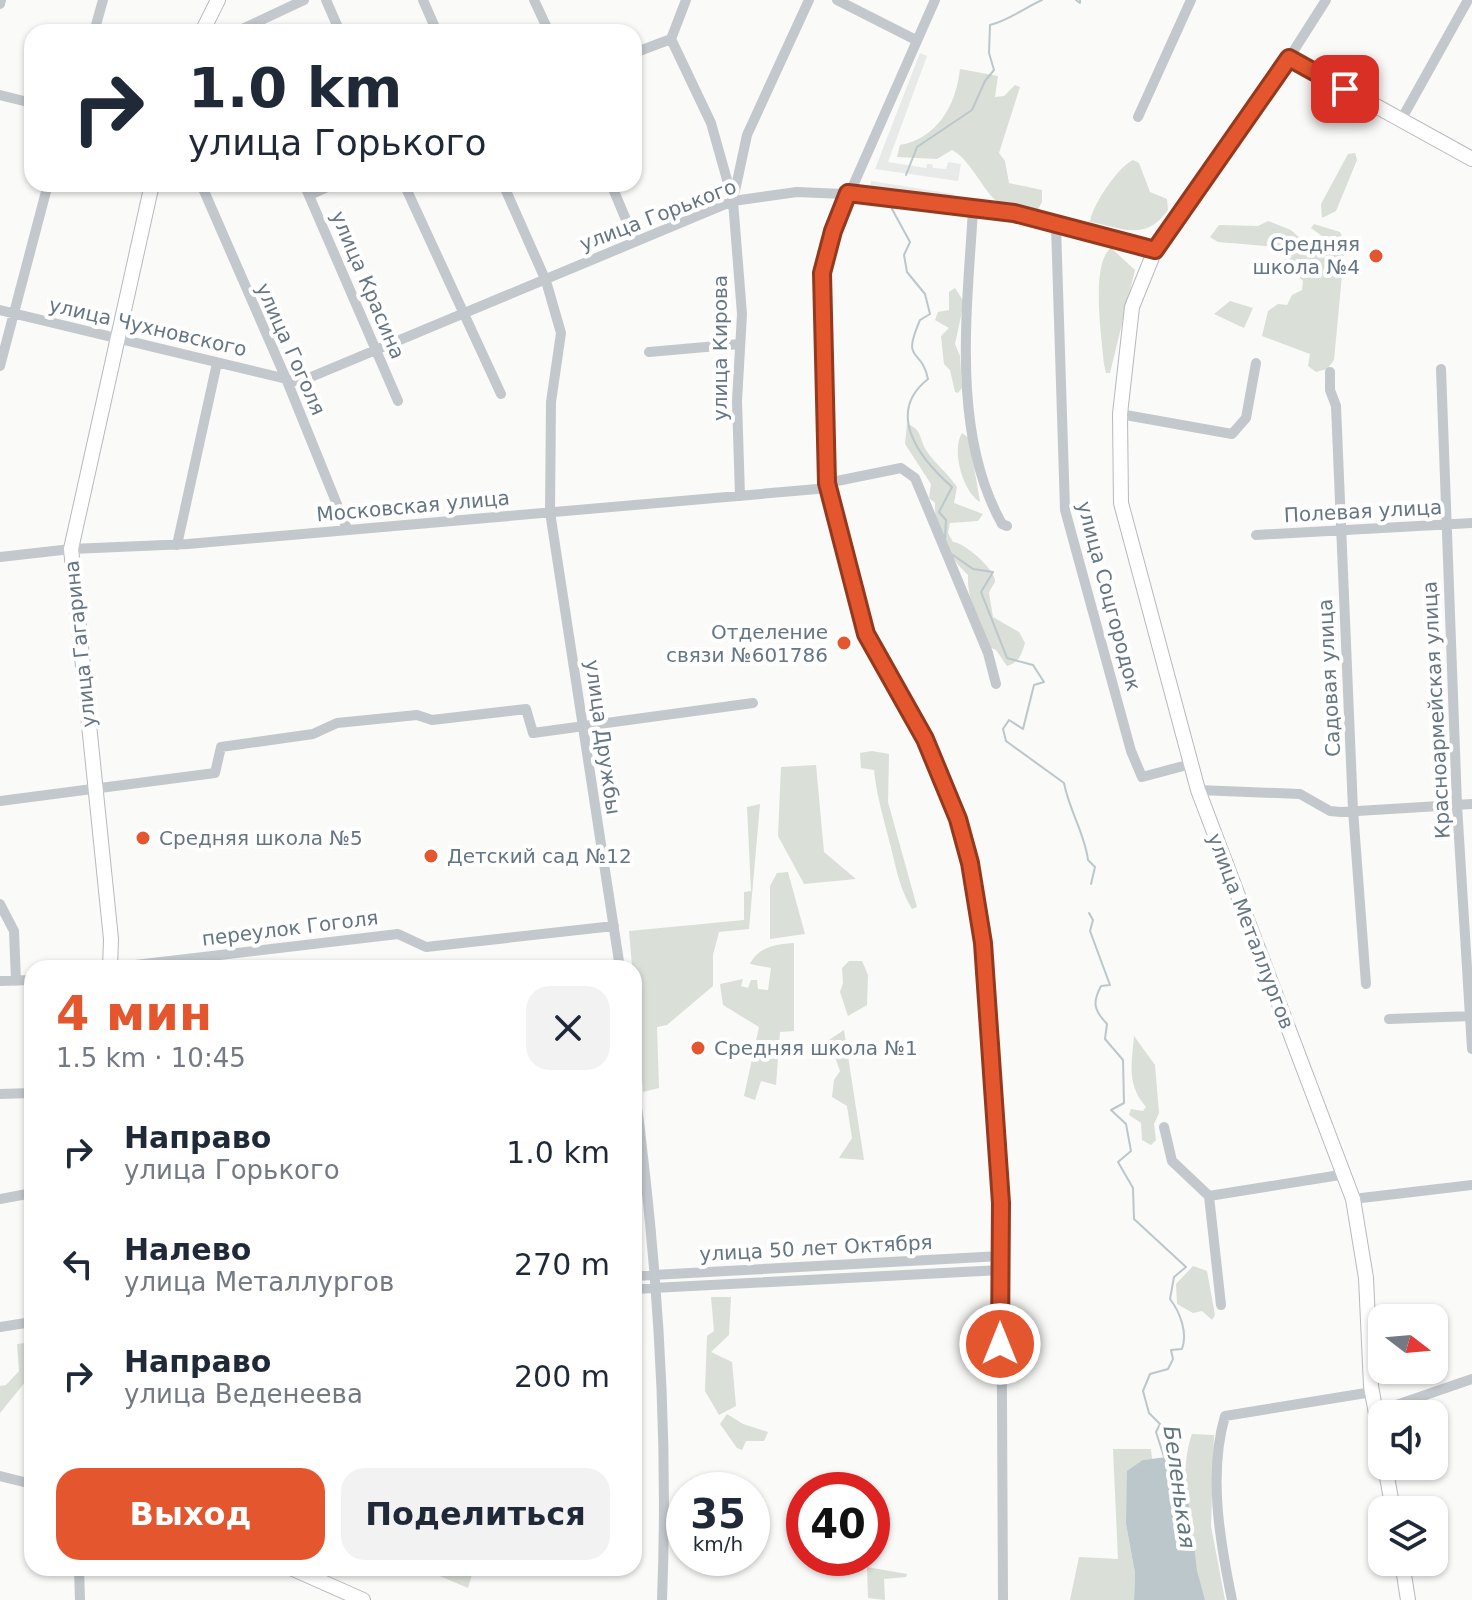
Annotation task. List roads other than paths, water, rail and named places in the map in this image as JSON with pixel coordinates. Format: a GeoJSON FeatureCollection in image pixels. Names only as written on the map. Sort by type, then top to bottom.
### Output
{"type":"FeatureCollection","features":[{"type":"Feature","properties":{"kind":"main road"},"geometry":{"type":"LineString","coordinates":[[206,24],[218,0]]}},
{"type":"Feature","properties":{"kind":"main road"},"geometry":{"type":"LineString","coordinates":[[1289,58],[1472,159]]}},
{"type":"Feature","properties":{"kind":"main road","name":"улица Металлургов"},"geometry":{"type":"LineString","coordinates":[[1289,58],[1155,250],[1129,318],[1120,414],[1121,503],[1198,790],[1346,1174],[1366,1278],[1374,1400]]}},
{"type":"Feature","properties":{"kind":"main road","name":"улица Гагарина"},"geometry":{"type":"LineString","coordinates":[[110,960],[111,939],[71,549],[150,192]]}},
{"type":"Feature","properties":{"kind":"main road"},"geometry":{"type":"LineString","coordinates":[[309,1576],[363,1600]]}},
{"type":"Feature","properties":{"kind":"main road"},"geometry":{"type":"LineString","coordinates":[[1404,1576],[1408,1600]]}},
{"type":"Feature","properties":{"kind":"street"},"geometry":{"type":"LineString","coordinates":[[96,24],[103,0]]}},
{"type":"Feature","properties":{"kind":"street"},"geometry":{"type":"LineString","coordinates":[[253,24],[304,0]]}},
{"type":"Feature","properties":{"kind":"street"},"geometry":{"type":"LineString","coordinates":[[326,0],[336,24]]}},
{"type":"Feature","properties":{"kind":"street"},"geometry":{"type":"LineString","coordinates":[[423,0],[434,24]]}},
{"type":"Feature","properties":{"kind":"street"},"geometry":{"type":"LineString","coordinates":[[534,0],[545,24]]}},
{"type":"Feature","properties":{"kind":"street"},"geometry":{"type":"LineString","coordinates":[[686,0],[671,39],[711,123],[733,201]]}},
{"type":"Feature","properties":{"kind":"street"},"geometry":{"type":"LineString","coordinates":[[733,201],[747,135],[809,0]]}},
{"type":"Feature","properties":{"kind":"street"},"geometry":{"type":"LineString","coordinates":[[837,0],[914,39]]}},
{"type":"Feature","properties":{"kind":"street"},"geometry":{"type":"LineString","coordinates":[[935,0],[914,39],[848,193],[833,231],[822,273],[828,486],[847,572],[866,634],[925,739],[958,819],[970,863],[983,943],[1001,1203],[1003,1600]]}},
{"type":"Feature","properties":{"kind":"street"},"geometry":{"type":"LineString","coordinates":[[1138,117],[1191,0]]}},
{"type":"Feature","properties":{"kind":"street","name":"улица Металлургов"},"geometry":{"type":"LineString","coordinates":[[1289,58],[1326,0]]}},
{"type":"Feature","properties":{"kind":"street"},"geometry":{"type":"LineString","coordinates":[[1401,120],[1468,0]]}},
{"type":"Feature","properties":{"kind":"street"},"geometry":{"type":"LineString","coordinates":[[642,50],[671,39]]}},
{"type":"Feature","properties":{"kind":"street"},"geometry":{"type":"LineString","coordinates":[[0,95],[24,101]]}},
{"type":"Feature","properties":{"kind":"street"},"geometry":{"type":"LineString","coordinates":[[0,366],[46,192]]}},
{"type":"Feature","properties":{"kind":"street","name":"улица Гоголя"},"geometry":{"type":"LineString","coordinates":[[204,192],[347,529]]}},
{"type":"Feature","properties":{"kind":"street","name":"улица Красина"},"geometry":{"type":"LineString","coordinates":[[308,192],[398,401]]}},
{"type":"Feature","properties":{"kind":"street"},"geometry":{"type":"LineString","coordinates":[[310,195],[317,192]]}},
{"type":"Feature","properties":{"kind":"street"},"geometry":{"type":"LineString","coordinates":[[408,192],[461,314],[501,394]]}},
{"type":"Feature","properties":{"kind":"street","name":"улица Дружбы"},"geometry":{"type":"LineString","coordinates":[[507,192],[546,281],[561,333],[551,402],[550,512],[619,960]]}},
{"type":"Feature","properties":{"kind":"street"},"geometry":{"type":"LineString","coordinates":[[614,192],[635,241]]}},
{"type":"Feature","properties":{"kind":"street","name":"улица Горького"},"geometry":{"type":"LineString","coordinates":[[287,381],[299,382],[733,201],[797,192],[848,193],[1014,213],[1155,250]]}},
{"type":"Feature","properties":{"kind":"street","name":"улица Кирова"},"geometry":{"type":"LineString","coordinates":[[733,201],[742,314],[737,401],[740,496]]}},
{"type":"Feature","properties":{"kind":"street"},"geometry":{"type":"LineString","coordinates":[[973,210],[968,382],[975,453],[985,493],[1002,524],[1007,526]]}},
{"type":"Feature","properties":{"kind":"street","name":"улица Соцгородок"},"geometry":{"type":"LineString","coordinates":[[1056,226],[1065,510],[1079,569],[1142,777],[1191,764]]}},
{"type":"Feature","properties":{"kind":"street","name":"улица Чухновского"},"geometry":{"type":"LineString","coordinates":[[0,310],[287,381]]}},
{"type":"Feature","properties":{"kind":"street"},"geometry":{"type":"LineString","coordinates":[[649,352],[740,344]]}},
{"type":"Feature","properties":{"kind":"street"},"geometry":{"type":"LineString","coordinates":[[177,545],[217,363]]}},
{"type":"Feature","properties":{"kind":"street"},"geometry":{"type":"LineString","coordinates":[[1120,414],[1232,434],[1246,418],[1256,363]]}},
{"type":"Feature","properties":{"kind":"street","name":"Красноармейская улица"},"geometry":{"type":"LineString","coordinates":[[1441,369],[1457,805],[1472,1049]]}},
{"type":"Feature","properties":{"kind":"street","name":"Садовая улица"},"geometry":{"type":"LineString","coordinates":[[1330,372],[1330,390],[1336,406],[1353,810],[1366,984]]}},
{"type":"Feature","properties":{"kind":"street","name":"Московская улица"},"geometry":{"type":"LineString","coordinates":[[0,557],[71,549],[177,545],[740,496],[828,486],[903,468],[915,478],[988,653],[996,684]]}},
{"type":"Feature","properties":{"kind":"street","name":"Полевая улица"},"geometry":{"type":"LineString","coordinates":[[1256,535],[1472,523]]}},
{"type":"Feature","properties":{"kind":"street"},"geometry":{"type":"LineString","coordinates":[[0,801],[215,773],[221,747],[313,734],[337,723],[417,715],[432,720],[526,709],[533,733],[753,703]]}},
{"type":"Feature","properties":{"kind":"street"},"geometry":{"type":"LineString","coordinates":[[1198,790],[1300,794],[1330,811],[1472,804]]}},
{"type":"Feature","properties":{"kind":"street"},"geometry":{"type":"LineString","coordinates":[[0,904],[14,931],[16,981]]}},
{"type":"Feature","properties":{"kind":"street","name":"переулок Гоголя"},"geometry":{"type":"LineString","coordinates":[[178,960],[398,934],[426,947],[614,926]]}},
{"type":"Feature","properties":{"kind":"street"},"geometry":{"type":"LineString","coordinates":[[0,981],[24,980]]}},
{"type":"Feature","properties":{"kind":"street"},"geometry":{"type":"LineString","coordinates":[[1389,1019],[1471,1016]]}},
{"type":"Feature","properties":{"kind":"street"},"geometry":{"type":"LineString","coordinates":[[0,1094],[24,1093]]}},
{"type":"Feature","properties":{"kind":"street"},"geometry":{"type":"LineString","coordinates":[[1164,1127],[1172,1161],[1209,1196],[1221,1305]]}},
{"type":"Feature","properties":{"kind":"street"},"geometry":{"type":"LineString","coordinates":[[642,1131],[657,1288],[662,1600]]}},
{"type":"Feature","properties":{"kind":"street"},"geometry":{"type":"LineString","coordinates":[[1209,1196],[1346,1174]]}},
{"type":"Feature","properties":{"kind":"street"},"geometry":{"type":"LineString","coordinates":[[1353,1199],[1472,1185]]}},
{"type":"Feature","properties":{"kind":"street"},"geometry":{"type":"LineString","coordinates":[[0,1199],[24,1194]]}},
{"type":"Feature","properties":{"kind":"street","name":"улица 50 лет Октября"},"geometry":{"type":"LineString","coordinates":[[642,1276],[1001,1256]]}},
{"type":"Feature","properties":{"kind":"street","name":"улица 50 лет Октября"},"geometry":{"type":"LineString","coordinates":[[642,1289],[1001,1270]]}},
{"type":"Feature","properties":{"kind":"street"},"geometry":{"type":"LineString","coordinates":[[0,1327],[24,1323]]}},
{"type":"Feature","properties":{"kind":"street"},"geometry":{"type":"LineString","coordinates":[[1411,1400],[1472,1379]]}},
{"type":"Feature","properties":{"kind":"street"},"geometry":{"type":"LineString","coordinates":[[1232,1600],[1219,1537],[1220,1435],[1225,1416],[1372,1392]]}},
{"type":"Feature","properties":{"kind":"street"},"geometry":{"type":"LineString","coordinates":[[2,1476],[24,1482]]}},
{"type":"Feature","properties":{"kind":"street"},"geometry":{"type":"LineString","coordinates":[[79,1576],[80,1600]]}},
{"type":"Feature","properties":{"kind":"water"},"geometry":{"type":"Polygon","coordinates":[[[1175,1456],[1184,1468],[1197,1570],[1205,1600],[1134,1600],[1135,1573],[1126,1524],[1127,1471],[1143,1460],[1175,1456]]]}},
{"type":"Feature","properties":{"kind":"waterway","name":"Беленькая"},"geometry":{"type":"LineString","coordinates":[[906,175],[917,147],[972,110],[985,81],[994,70],[989,53],[990,25],[1042,0]]}},
{"type":"Feature","properties":{"kind":"waterway","name":"Беленькая"},"geometry":{"type":"LineString","coordinates":[[1076,0],[1080,3],[1080,0]]}},
{"type":"Feature","properties":{"kind":"waterway","name":"Беленькая"},"geometry":{"type":"LineString","coordinates":[[895,203],[892,209],[910,242],[904,255],[907,272],[925,294],[930,314],[920,320],[912,343],[914,354],[928,379],[915,392],[909,406],[908,420],[912,435],[928,463],[952,487],[939,512],[946,520],[945,539]]}},
{"type":"Feature","properties":{"kind":"waterway","name":"Беленькая"},"geometry":{"type":"LineString","coordinates":[[950,553],[973,569],[993,572],[981,592],[1007,658],[1033,665],[1044,682],[1034,685],[1023,729],[1009,720],[1003,729],[1006,741],[1064,783],[1088,860],[1095,867],[1091,884]]}},
{"type":"Feature","properties":{"kind":"waterway","name":"Беленькая"},"geometry":{"type":"LineString","coordinates":[[1089,913],[1093,920],[1090,931],[1110,985],[1101,986],[1096,1006],[1107,1024],[1105,1039],[1123,1060],[1124,1103],[1111,1110],[1126,1124],[1131,1151],[1118,1162],[1133,1188],[1134,1219],[1186,1267],[1174,1277],[1170,1299],[1182,1323],[1182,1349],[1171,1350],[1173,1359],[1168,1369],[1150,1374],[1143,1391],[1149,1413],[1160,1424],[1156,1432],[1164,1457]]}},
{"type":"Feature","properties":{"kind":"place","name":"Средняя школа №4"},"geometry":{"type":"Point","coordinates":[1376,256]}},
{"type":"Feature","properties":{"kind":"place","name":"Отделение связи №601786"},"geometry":{"type":"Point","coordinates":[844,643]}},
{"type":"Feature","properties":{"kind":"place","name":"Средняя школа №5"},"geometry":{"type":"Point","coordinates":[143,838]}},
{"type":"Feature","properties":{"kind":"place","name":"Детский сад №12"},"geometry":{"type":"Point","coordinates":[431,856]}},
{"type":"Feature","properties":{"kind":"place","name":"Средняя школа №1"},"geometry":{"type":"Point","coordinates":[698,1048]}}]}
